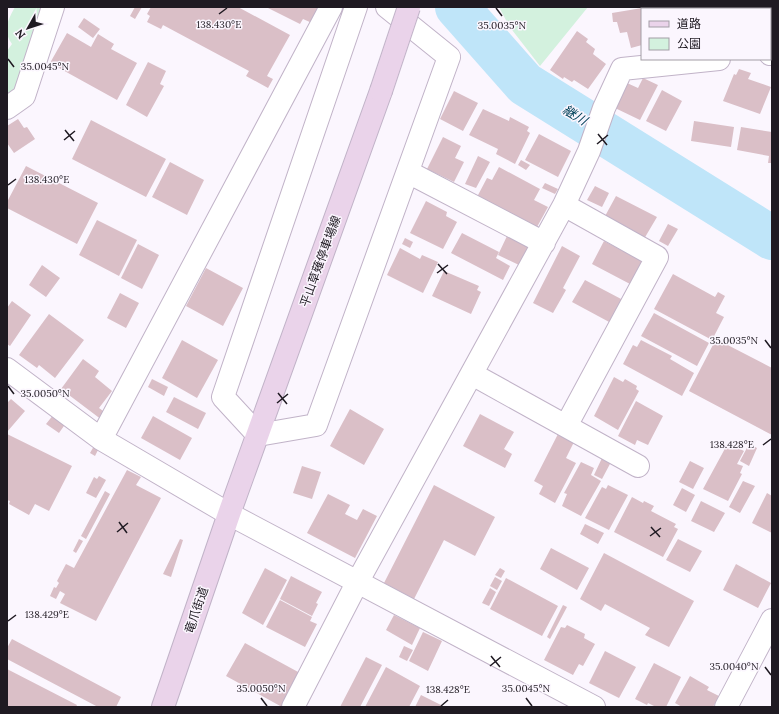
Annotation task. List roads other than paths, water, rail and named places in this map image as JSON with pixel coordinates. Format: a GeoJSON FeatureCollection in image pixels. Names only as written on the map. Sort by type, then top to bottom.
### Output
{"type":"FeatureCollection","features":[{"type":"Feature","properties":{"kind":"main road","name":"平山草薙停車場線"},"geometry":{"type":"LineString","coordinates":[[229,514],[409,7]]}},
{"type":"Feature","properties":{"kind":"main road","name":"竜爪街道"},"geometry":{"type":"LineString","coordinates":[[163,707],[229,514]]}},
{"type":"Feature","properties":{"kind":"street"},"geometry":{"type":"LineString","coordinates":[[7,108],[24,96],[53,7]]}},
{"type":"Feature","properties":{"kind":"street"},"geometry":{"type":"LineString","coordinates":[[101,439],[331,7]]}},
{"type":"Feature","properties":{"kind":"street"},"geometry":{"type":"LineString","coordinates":[[356,7],[223,397],[258,435],[316,425],[449,57],[387,7]]}},
{"type":"Feature","properties":{"kind":"street"},"geometry":{"type":"LineString","coordinates":[[293,707],[358,582],[564,205],[589,151],[604,108],[622,69],[709,60]]}},
{"type":"Feature","properties":{"kind":"street"},"geometry":{"type":"LineString","coordinates":[[408,172],[544,243]]}},
{"type":"Feature","properties":{"kind":"street"},"geometry":{"type":"LineString","coordinates":[[564,205],[657,257],[566,426]]}},
{"type":"Feature","properties":{"kind":"street"},"geometry":{"type":"LineString","coordinates":[[7,369],[101,439],[229,514],[594,707]]}},
{"type":"Feature","properties":{"kind":"street"},"geometry":{"type":"LineString","coordinates":[[472,374],[638,466]]}},
{"type":"Feature","properties":{"kind":"street"},"geometry":{"type":"LineString","coordinates":[[726,707],[772,620]]}},
{"type":"Feature","properties":{"kind":"waterway","name":"継川"},"geometry":{"type":"LineString","coordinates":[[457,7],[525,84],[772,238]]}}]}
